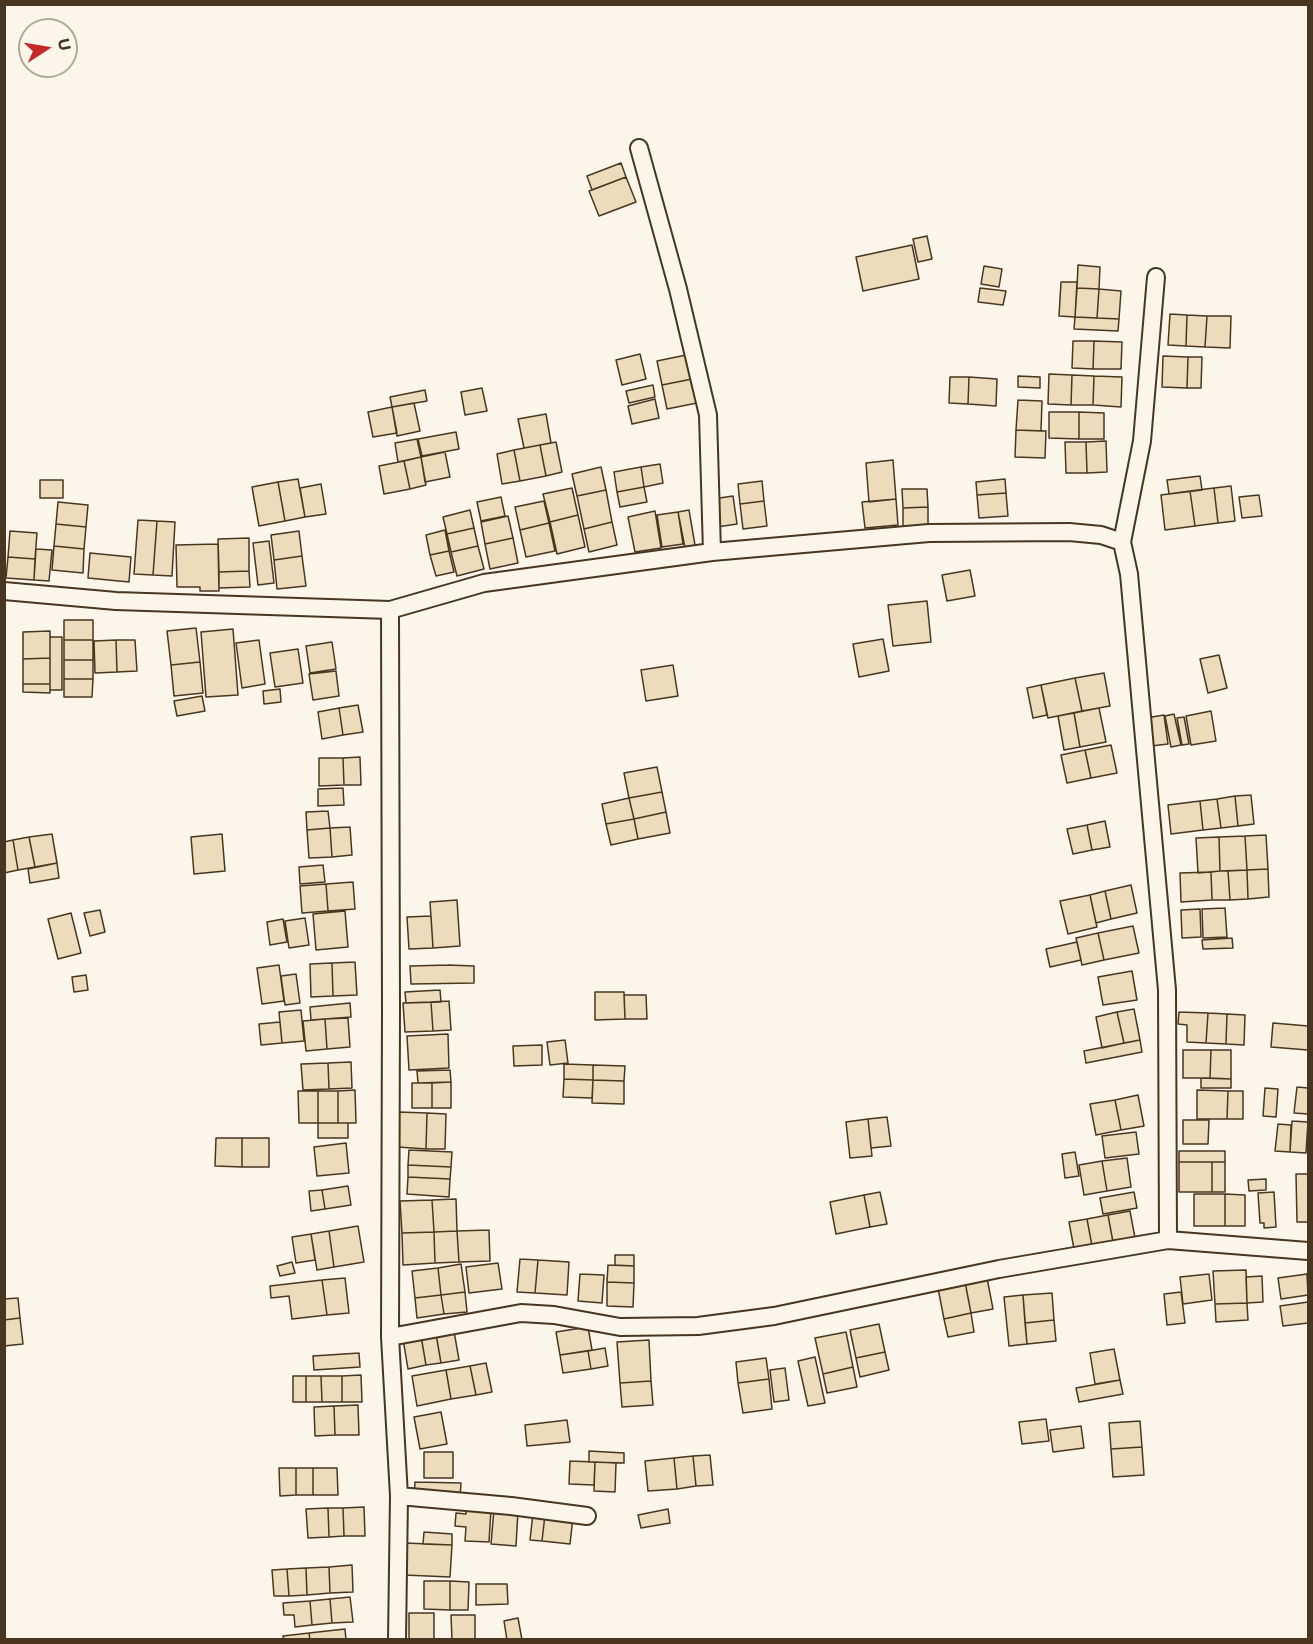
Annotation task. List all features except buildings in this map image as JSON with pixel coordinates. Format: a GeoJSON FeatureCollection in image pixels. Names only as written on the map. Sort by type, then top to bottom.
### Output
{"type":"FeatureCollection","features":[{"type":"Feature","properties":{"kind":"street"},"geometry":{"type":"LineString","coordinates":[[639,148],[678,289],[708,415],[712,552]]}},
{"type":"Feature","properties":{"kind":"street"},"geometry":{"type":"LineString","coordinates":[[1156,277],[1142,441],[1122,542],[1129,574],[1167,990],[1168,1240]]}},
{"type":"Feature","properties":{"kind":"street"},"geometry":{"type":"LineString","coordinates":[[4,591],[116,601],[390,610],[484,583],[712,552],[929,533],[1069,532],[1101,535],[1122,542]]}},
{"type":"Feature","properties":{"kind":"street"},"geometry":{"type":"LineString","coordinates":[[390,610],[390,1337],[399,1496],[397,1640]]}},
{"type":"Feature","properties":{"kind":"street"},"geometry":{"type":"LineString","coordinates":[[390,1337],[535,1312],[637,1328],[720,1323],[774,1316],[999,1269],[1168,1240],[1308,1251]]}},
{"type":"Feature","properties":{"kind":"street"},"geometry":{"type":"LineString","coordinates":[[399,1496],[511,1506],[587,1516]]}}]}
